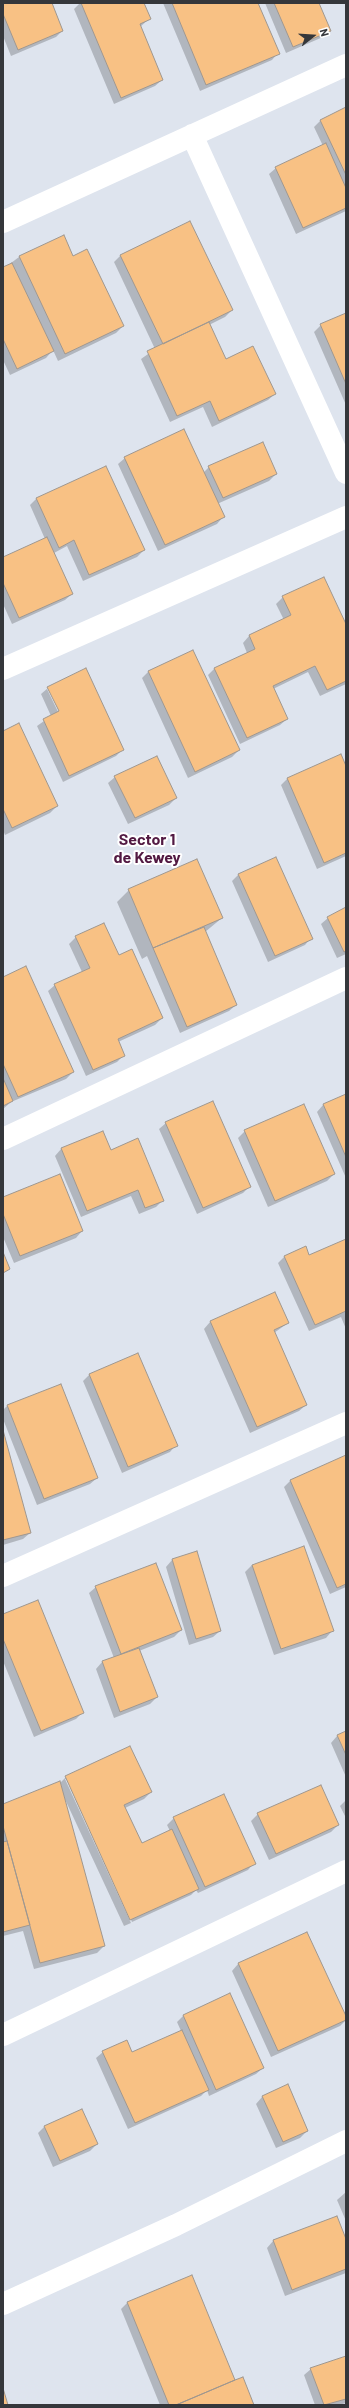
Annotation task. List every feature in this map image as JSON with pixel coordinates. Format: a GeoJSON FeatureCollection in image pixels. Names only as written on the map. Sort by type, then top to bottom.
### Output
{"type":"FeatureCollection","features":[{"type":"Feature","properties":{"kind":"street"},"geometry":{"type":"LineString","coordinates":[[3,222],[346,65]]}},
{"type":"Feature","properties":{"kind":"street"},"geometry":{"type":"LineString","coordinates":[[192,135],[346,473]]}},
{"type":"Feature","properties":{"kind":"street"},"geometry":{"type":"LineString","coordinates":[[3,669],[346,517]]}},
{"type":"Feature","properties":{"kind":"street"},"geometry":{"type":"LineString","coordinates":[[3,1139],[346,978]]}},
{"type":"Feature","properties":{"kind":"street"},"geometry":{"type":"LineString","coordinates":[[3,1576],[346,1423]]}},
{"type":"Feature","properties":{"kind":"street"},"geometry":{"type":"LineString","coordinates":[[3,2035],[346,1871]]}},
{"type":"Feature","properties":{"kind":"street"},"geometry":{"type":"LineString","coordinates":[[3,2304],[176,2225],[346,2142]]}},
{"type":"Feature","properties":{"kind":"building"},"geometry":{"type":"Polygon","coordinates":[[[3,3],[52,3],[63,31],[18,50],[3,14],[3,3]]]}},
{"type":"Feature","properties":{"kind":"building"},"geometry":{"type":"Polygon","coordinates":[[[81,3],[144,3],[151,19],[140,24],[163,80],[121,98],[81,3]]]}},
{"type":"Feature","properties":{"kind":"building"},"geometry":{"type":"Polygon","coordinates":[[[172,3],[258,3],[280,54],[206,85],[172,3]]]}},
{"type":"Feature","properties":{"kind":"building"},"geometry":{"type":"Polygon","coordinates":[[[274,3],[319,3],[331,31],[293,47],[274,3]]]}},
{"type":"Feature","properties":{"kind":"building"},"geometry":{"type":"Polygon","coordinates":[[[346,107],[346,175],[320,120],[346,107]]]}},
{"type":"Feature","properties":{"kind":"building"},"geometry":{"type":"Polygon","coordinates":[[[326,143],[346,188],[346,208],[303,228],[275,167],[326,143]]]}},
{"type":"Feature","properties":{"kind":"building"},"geometry":{"type":"Polygon","coordinates":[[[190,221],[233,310],[163,344],[120,255],[190,221]]]}},
{"type":"Feature","properties":{"kind":"building"},"geometry":{"type":"Polygon","coordinates":[[[64,235],[73,256],[87,249],[124,326],[65,354],[19,256],[64,235]]]}},
{"type":"Feature","properties":{"kind":"building"},"geometry":{"type":"Polygon","coordinates":[[[12,263],[54,351],[17,369],[3,339],[3,267],[12,263]]]}},
{"type":"Feature","properties":{"kind":"building"},"geometry":{"type":"Polygon","coordinates":[[[346,313],[346,384],[320,324],[346,313]]]}},
{"type":"Feature","properties":{"kind":"building"},"geometry":{"type":"Polygon","coordinates":[[[209,322],[226,359],[253,346],[276,394],[219,421],[210,401],[177,416],[147,351],[209,322]]]}},
{"type":"Feature","properties":{"kind":"building"},"geometry":{"type":"Polygon","coordinates":[[[184,429],[225,517],[165,545],[124,457],[184,429]]]}},
{"type":"Feature","properties":{"kind":"building"},"geometry":{"type":"Polygon","coordinates":[[[263,442],[277,474],[223,498],[208,466],[263,442]]]}},
{"type":"Feature","properties":{"kind":"building"},"geometry":{"type":"Polygon","coordinates":[[[106,466],[145,550],[89,575],[74,540],[59,548],[36,498],[106,466]]]}},
{"type":"Feature","properties":{"kind":"building"},"geometry":{"type":"Polygon","coordinates":[[[47,537],[73,594],[19,618],[3,583],[3,557],[47,537]]]}},
{"type":"Feature","properties":{"kind":"building"},"geometry":{"type":"Polygon","coordinates":[[[324,577],[346,624],[346,681],[327,690],[315,666],[273,686],[288,719],[247,738],[214,668],[255,649],[249,635],[291,615],[282,596],[324,577]]]}},
{"type":"Feature","properties":{"kind":"building"},"geometry":{"type":"Polygon","coordinates":[[[193,650],[240,750],[195,772],[148,671],[193,650]]]}},
{"type":"Feature","properties":{"kind":"building"},"geometry":{"type":"Polygon","coordinates":[[[86,668],[124,750],[69,776],[43,719],[59,711],[47,687],[86,668]]]}},
{"type":"Feature","properties":{"kind":"building"},"geometry":{"type":"Polygon","coordinates":[[[19,723],[58,806],[12,828],[3,809],[3,731],[19,723]]]}},
{"type":"Feature","properties":{"kind":"building"},"geometry":{"type":"Polygon","coordinates":[[[341,754],[346,766],[346,853],[324,863],[287,778],[341,754]]]}},
{"type":"Feature","properties":{"kind":"building"},"geometry":{"type":"Polygon","coordinates":[[[157,756],[177,798],[135,818],[114,776],[157,756]]]}},
{"type":"Feature","properties":{"kind":"building"},"geometry":{"type":"Polygon","coordinates":[[[276,857],[313,939],[275,956],[238,874],[276,857]]]}},
{"type":"Feature","properties":{"kind":"building"},"geometry":{"type":"Polygon","coordinates":[[[197,859],[223,918],[153,948],[128,889],[197,859]]]}},
{"type":"Feature","properties":{"kind":"building"},"geometry":{"type":"Polygon","coordinates":[[[346,907],[346,951],[344,952],[327,917],[346,907]]]}},
{"type":"Feature","properties":{"kind":"building"},"geometry":{"type":"Polygon","coordinates":[[[104,923],[119,955],[132,949],[163,1018],[118,1039],[125,1056],[93,1070],[54,984],[90,968],[75,936],[104,923]]]}},
{"type":"Feature","properties":{"kind":"building"},"geometry":{"type":"Polygon","coordinates":[[[204,927],[237,1005],[187,1027],[153,948],[204,927]]]}},
{"type":"Feature","properties":{"kind":"building"},"geometry":{"type":"Polygon","coordinates":[[[26,966],[74,1072],[18,1097],[3,1064],[3,977],[26,966]]]}},
{"type":"Feature","properties":{"kind":"building"},"geometry":{"type":"Polygon","coordinates":[[[3,1078],[13,1101],[3,1106],[3,1078]]]}},
{"type":"Feature","properties":{"kind":"building"},"geometry":{"type":"Polygon","coordinates":[[[346,1094],[346,1157],[323,1104],[346,1094]]]}},
{"type":"Feature","properties":{"kind":"building"},"geometry":{"type":"Polygon","coordinates":[[[213,1101],[251,1187],[203,1208],[165,1122],[213,1101]]]}},
{"type":"Feature","properties":{"kind":"building"},"geometry":{"type":"Polygon","coordinates":[[[304,1104],[335,1174],[275,1201],[244,1130],[304,1104]]]}},
{"type":"Feature","properties":{"kind":"building"},"geometry":{"type":"Polygon","coordinates":[[[103,1131],[111,1150],[138,1138],[164,1201],[145,1208],[138,1190],[87,1211],[61,1148],[103,1131]]]}},
{"type":"Feature","properties":{"kind":"building"},"geometry":{"type":"Polygon","coordinates":[[[60,1174],[83,1231],[20,1256],[3,1214],[3,1197],[60,1174]]]}},
{"type":"Feature","properties":{"kind":"building"},"geometry":{"type":"Polygon","coordinates":[[[346,1239],[346,1311],[315,1325],[284,1256],[306,1246],[309,1255],[346,1239]]]}},
{"type":"Feature","properties":{"kind":"building"},"geometry":{"type":"Polygon","coordinates":[[[3,1252],[10,1269],[3,1273],[3,1252]]]}},
{"type":"Feature","properties":{"kind":"building"},"geometry":{"type":"Polygon","coordinates":[[[275,1292],[289,1323],[274,1330],[307,1405],[257,1427],[210,1321],[275,1292]]]}},
{"type":"Feature","properties":{"kind":"building"},"geometry":{"type":"Polygon","coordinates":[[[138,1353],[178,1446],[128,1467],[89,1374],[138,1353]]]}},
{"type":"Feature","properties":{"kind":"building"},"geometry":{"type":"Polygon","coordinates":[[[61,1384],[98,1478],[44,1499],[7,1405],[61,1384]]]}},
{"type":"Feature","properties":{"kind":"building"},"geometry":{"type":"Polygon","coordinates":[[[3,1430],[31,1533],[3,1540],[3,1430]]]}},
{"type":"Feature","properties":{"kind":"building"},"geometry":{"type":"Polygon","coordinates":[[[346,1455],[346,1584],[337,1588],[290,1480],[346,1455]]]}},
{"type":"Feature","properties":{"kind":"building"},"geometry":{"type":"Polygon","coordinates":[[[304,1546],[334,1631],[281,1649],[252,1565],[304,1546]]]}},
{"type":"Feature","properties":{"kind":"building"},"geometry":{"type":"Polygon","coordinates":[[[197,1551],[221,1631],[196,1639],[172,1559],[197,1551]]]}},
{"type":"Feature","properties":{"kind":"building"},"geometry":{"type":"Polygon","coordinates":[[[156,1563],[182,1630],[121,1654],[95,1586],[156,1563]]]}},
{"type":"Feature","properties":{"kind":"building"},"geometry":{"type":"Polygon","coordinates":[[[38,1600],[84,1713],[41,1731],[3,1639],[3,1614],[38,1600]]]}},
{"type":"Feature","properties":{"kind":"building"},"geometry":{"type":"Polygon","coordinates":[[[139,1648],[158,1697],[120,1712],[102,1661],[139,1648]]]}},
{"type":"Feature","properties":{"kind":"building"},"geometry":{"type":"Polygon","coordinates":[[[346,1731],[346,1755],[337,1735],[346,1731]]]}},
{"type":"Feature","properties":{"kind":"building"},"geometry":{"type":"Polygon","coordinates":[[[130,1746],[152,1792],[124,1805],[142,1843],[172,1829],[199,1889],[130,1920],[65,1776],[130,1746]]]}},
{"type":"Feature","properties":{"kind":"building"},"geometry":{"type":"Polygon","coordinates":[[[60,1781],[105,1946],[40,1963],[3,1826],[3,1804],[60,1781]]]}},
{"type":"Feature","properties":{"kind":"building"},"geometry":{"type":"Polygon","coordinates":[[[321,1785],[339,1825],[276,1854],[257,1813],[321,1785]]]}},
{"type":"Feature","properties":{"kind":"building"},"geometry":{"type":"Polygon","coordinates":[[[224,1794],[256,1864],[205,1887],[173,1817],[224,1794]]]}},
{"type":"Feature","properties":{"kind":"building"},"geometry":{"type":"Polygon","coordinates":[[[7,1841],[30,1925],[3,1932],[3,1842],[7,1841]]]}},
{"type":"Feature","properties":{"kind":"building"},"geometry":{"type":"Polygon","coordinates":[[[307,1932],[346,2016],[346,2020],[278,2051],[238,1963],[307,1932]]]}},
{"type":"Feature","properties":{"kind":"building"},"geometry":{"type":"Polygon","coordinates":[[[230,1993],[264,2068],[216,2090],[183,2015],[230,1993]]]}},
{"type":"Feature","properties":{"kind":"building"},"geometry":{"type":"Polygon","coordinates":[[[182,2030],[209,2090],[135,2123],[102,2051],[127,2040],[132,2052],[182,2030]]]}},
{"type":"Feature","properties":{"kind":"building"},"geometry":{"type":"Polygon","coordinates":[[[288,2084],[308,2131],[283,2142],[262,2096],[288,2084]]]}},
{"type":"Feature","properties":{"kind":"building"},"geometry":{"type":"Polygon","coordinates":[[[82,2109],[98,2144],[60,2161],[44,2126],[82,2109]]]}},
{"type":"Feature","properties":{"kind":"building"},"geometry":{"type":"Polygon","coordinates":[[[337,2216],[346,2239],[346,2269],[292,2290],[273,2240],[337,2216]]]}},
{"type":"Feature","properties":{"kind":"building"},"geometry":{"type":"Polygon","coordinates":[[[192,2275],[235,2380],[176,2405],[169,2405],[127,2302],[192,2275]]]}},
{"type":"Feature","properties":{"kind":"building"},"geometry":{"type":"Polygon","coordinates":[[[346,2356],[346,2399],[324,2405],[310,2368],[346,2356]]]}},
{"type":"Feature","properties":{"kind":"building"},"geometry":{"type":"Polygon","coordinates":[[[243,2377],[254,2405],[176,2405],[235,2380],[243,2377]]]}},
{"type":"Feature","properties":{"kind":"building"},"geometry":{"type":"Polygon","coordinates":[[[3,2388],[8,2405],[3,2405],[3,2388]]]}},
{"type":"Feature","properties":{"kind":"district","name":"Sector 1 de Kewey"},"geometry":{"type":"Point","coordinates":[147,849]}}]}
